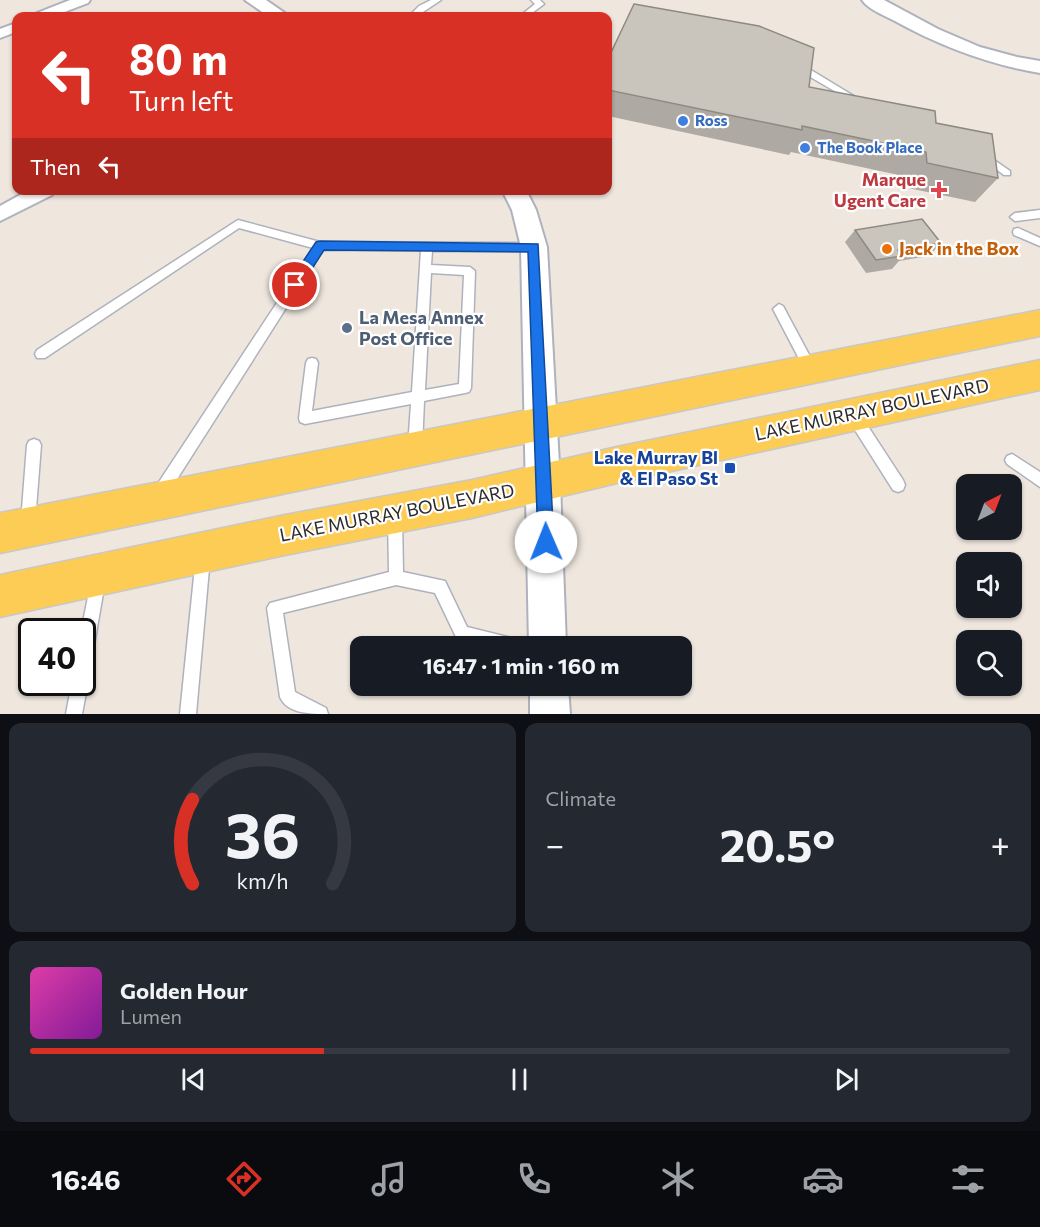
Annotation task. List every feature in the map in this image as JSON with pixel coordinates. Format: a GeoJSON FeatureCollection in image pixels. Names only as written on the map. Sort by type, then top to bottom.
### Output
{"type":"FeatureCollection","features":[{"type":"Feature","properties":{"kind":"main road"},"geometry":{"type":"LineString","coordinates":[[14,530],[1040,323]]}},
{"type":"Feature","properties":{"kind":"main road","name":"LAKE MURRAY BOULEVARD"},"geometry":{"type":"LineString","coordinates":[[0,596],[395,514],[1040,375]]}},
{"type":"Feature","properties":{"kind":"street"},"geometry":{"type":"LineString","coordinates":[[52,12],[83,0]]}},
{"type":"Feature","properties":{"kind":"street"},"geometry":{"type":"LineString","coordinates":[[254,0],[274,12]]}},
{"type":"Feature","properties":{"kind":"street"},"geometry":{"type":"LineString","coordinates":[[882,3],[972,51],[1008,62],[1040,67]]}},
{"type":"Feature","properties":{"kind":"street"},"geometry":{"type":"LineString","coordinates":[[0,214],[36,195]]}},
{"type":"Feature","properties":{"kind":"street"},"geometry":{"type":"LineString","coordinates":[[516,195],[524,210],[534,247],[542,422],[548,636]]}},
{"type":"Feature","properties":{"kind":"street"},"geometry":{"type":"LineString","coordinates":[[549,696],[550,714]]}},
{"type":"Feature","properties":{"kind":"lane"},"geometry":{"type":"LineString","coordinates":[[418,12],[437,0]]}},
{"type":"Feature","properties":{"kind":"lane"},"geometry":{"type":"LineString","coordinates":[[529,12],[540,4],[535,0]]}},
{"type":"Feature","properties":{"kind":"lane"},"geometry":{"type":"LineString","coordinates":[[785,60],[862,102]]}},
{"type":"Feature","properties":{"kind":"lane"},"geometry":{"type":"LineString","coordinates":[[972,150],[983,155],[1007,173]]}},
{"type":"Feature","properties":{"kind":"lane"},"geometry":{"type":"LineString","coordinates":[[1015,217],[1040,214]]}},
{"type":"Feature","properties":{"kind":"lane"},"geometry":{"type":"LineString","coordinates":[[40,354],[238,224],[320,246],[534,247]]}},
{"type":"Feature","properties":{"kind":"lane"},"geometry":{"type":"LineString","coordinates":[[1018,232],[1040,243]]}},
{"type":"Feature","properties":{"kind":"lane"},"geometry":{"type":"LineString","coordinates":[[415,450],[427,245]]}},
{"type":"Feature","properties":{"kind":"lane"},"geometry":{"type":"LineString","coordinates":[[154,501],[320,246]]}},
{"type":"Feature","properties":{"kind":"lane"},"geometry":{"type":"LineString","coordinates":[[312,363],[305,418],[465,388],[470,271],[425,269]]}},
{"type":"Feature","properties":{"kind":"lane"},"geometry":{"type":"LineString","coordinates":[[779,309],[811,369]]}},
{"type":"Feature","properties":{"kind":"lane"},"geometry":{"type":"LineString","coordinates":[[852,414],[898,485]]}},
{"type":"Feature","properties":{"kind":"lane"},"geometry":{"type":"LineString","coordinates":[[14,530],[34,445]]}},
{"type":"Feature","properties":{"kind":"lane"},"geometry":{"type":"LineString","coordinates":[[1012,460],[1040,480]]}},
{"type":"Feature","properties":{"kind":"lane"},"geometry":{"type":"LineString","coordinates":[[395,514],[396,578]]}},
{"type":"Feature","properties":{"kind":"lane"},"geometry":{"type":"LineString","coordinates":[[188,714],[203,553]]}},
{"type":"Feature","properties":{"kind":"lane"},"geometry":{"type":"LineString","coordinates":[[91,618],[99,575]]}},
{"type":"Feature","properties":{"kind":"lane"},"geometry":{"type":"LineString","coordinates":[[320,714],[288,697],[275,608],[396,578],[440,586],[462,634],[470,636]]}},
{"type":"Feature","properties":{"kind":"lane"},"geometry":{"type":"LineString","coordinates":[[74,714],[77,696]]}},
{"type":"Feature","properties":{"kind":"building"},"geometry":{"type":"Polygon","coordinates":[[[634,4],[759,26],[814,48],[809,87],[935,111],[936,123],[992,134],[998,178],[927,163],[926,152],[802,126],[802,130],[612,91],[612,51],[634,4]]]}},
{"type":"Feature","properties":{"kind":"building"},"geometry":{"type":"Polygon","coordinates":[[[922,219],[941,243],[898,250],[902,256],[876,260],[855,230],[922,219]]]}},
{"type":"Feature","properties":{"kind":"place","name":"Ross"},"geometry":{"type":"Point","coordinates":[683,121]}},
{"type":"Feature","properties":{"kind":"place","name":"The Book Place"},"geometry":{"type":"Point","coordinates":[805,148]}},
{"type":"Feature","properties":{"kind":"place","name":"Marque Ugent Care"},"geometry":{"type":"Point","coordinates":[939,190]}},
{"type":"Feature","properties":{"kind":"place","name":"Jack in the Box"},"geometry":{"type":"Point","coordinates":[887,249]}},
{"type":"Feature","properties":{"kind":"place","name":"La Mesa Annex Post Office"},"geometry":{"type":"Point","coordinates":[347,328]}},
{"type":"Feature","properties":{"kind":"place","name":"Lake Murray Bl & El Paso St"},"geometry":{"type":"Point","coordinates":[730,468]}},
{"type":"Feature","properties":{"kind":"route"},"geometry":{"type":"LineString","coordinates":[[295,285],[320,246],[534,247],[546,542]]}}]}
